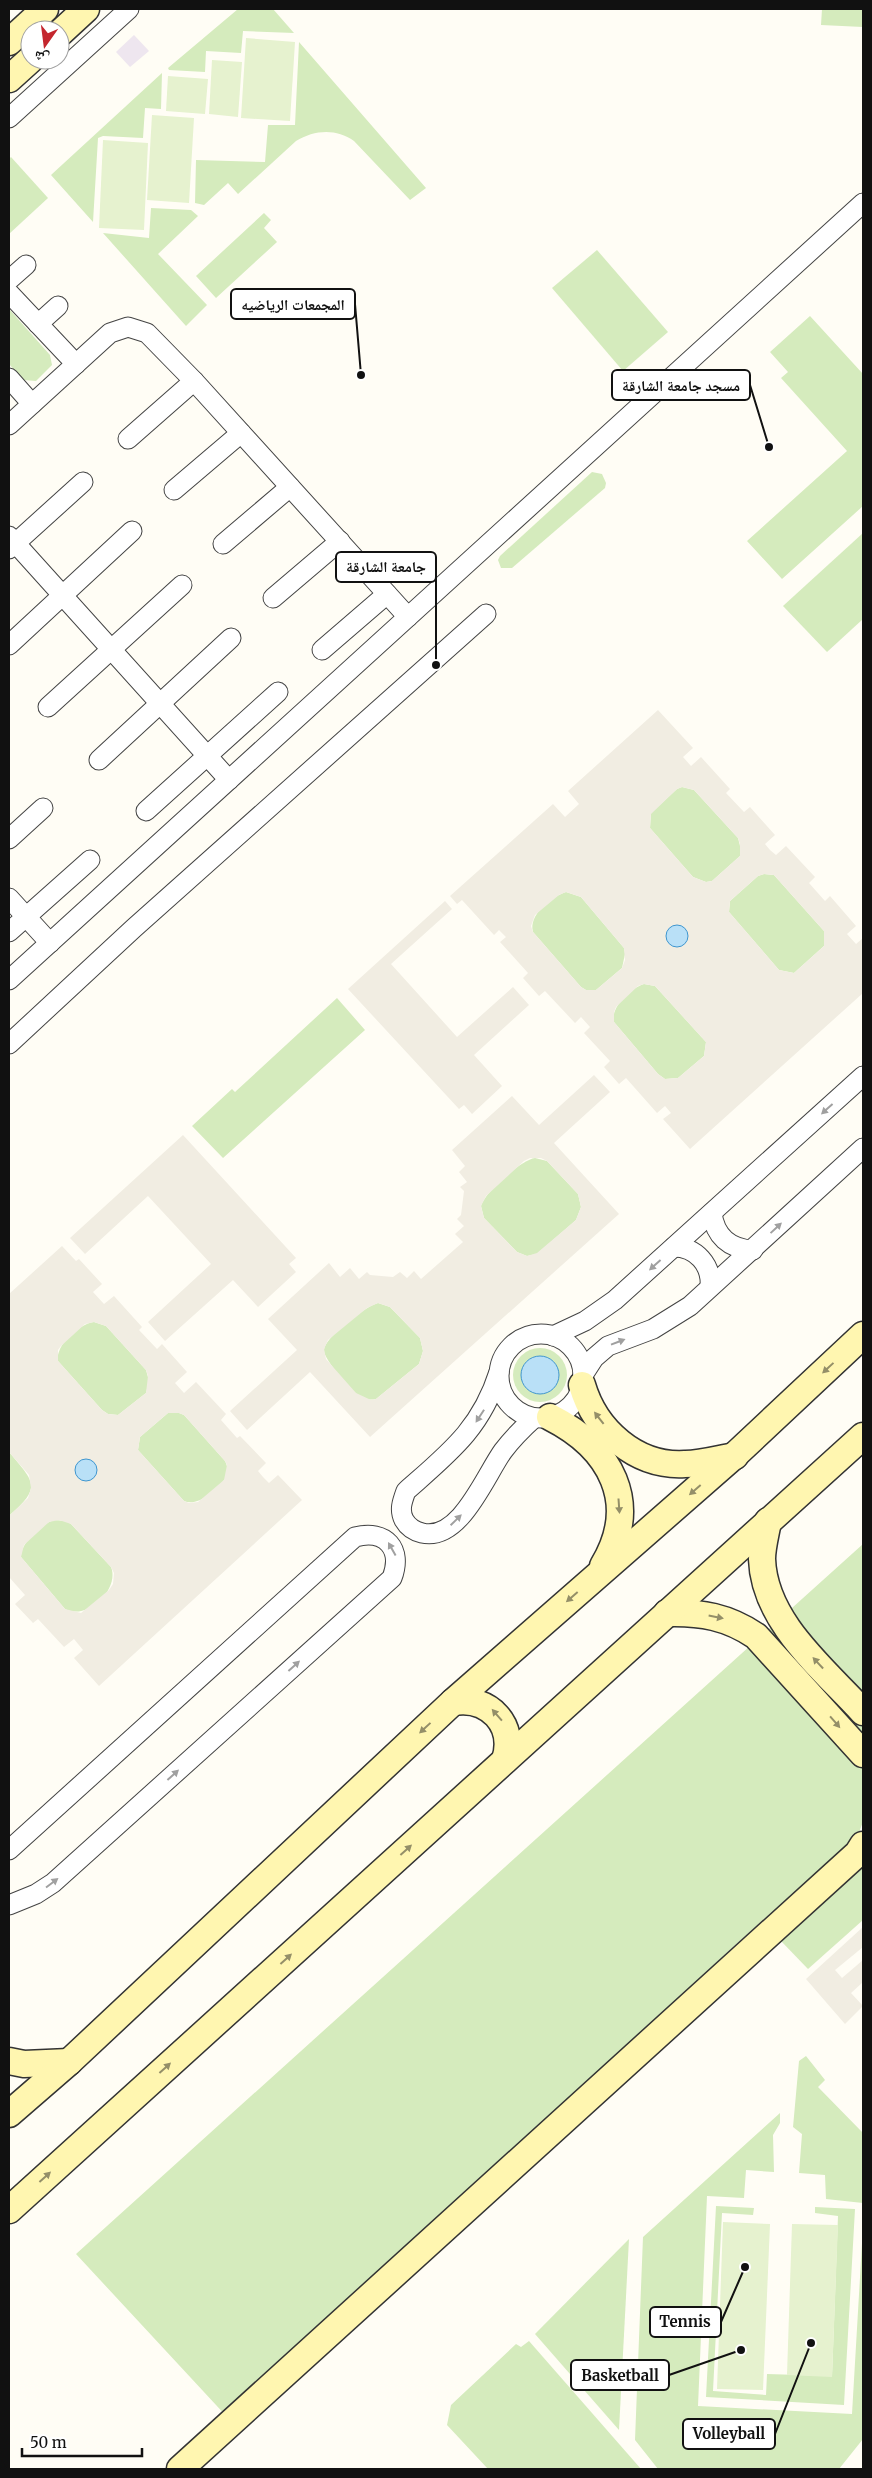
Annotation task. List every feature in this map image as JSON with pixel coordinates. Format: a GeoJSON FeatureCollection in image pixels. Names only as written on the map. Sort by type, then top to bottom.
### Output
{"type":"FeatureCollection","features":[{"type":"Feature","properties":{"kind":"street"},"geometry":{"type":"LineString","coordinates":[[9,42],[45,9]]}},
{"type":"Feature","properties":{"kind":"street"},"geometry":{"type":"LineString","coordinates":[[70,23],[86,9]]}},
{"type":"Feature","properties":{"kind":"street"},"geometry":{"type":"LineString","coordinates":[[9,118],[129,9]]}},
{"type":"Feature","properties":{"kind":"street"},"geometry":{"type":"LineString","coordinates":[[9,79],[20,69]]}},
{"type":"Feature","properties":{"kind":"street"},"geometry":{"type":"LineString","coordinates":[[9,980],[863,203]]}},
{"type":"Feature","properties":{"kind":"street"},"geometry":{"type":"LineString","coordinates":[[9,280],[26,265]]}},
{"type":"Feature","properties":{"kind":"street"},"geometry":{"type":"LineString","coordinates":[[9,293],[76,364]]}},
{"type":"Feature","properties":{"kind":"street"},"geometry":{"type":"LineString","coordinates":[[38,324],[58,306]]}},
{"type":"Feature","properties":{"kind":"street"},"geometry":{"type":"LineString","coordinates":[[9,425],[115,330],[135,327],[147,333],[194,380],[408,617]]}},
{"type":"Feature","properties":{"kind":"street"},"geometry":{"type":"LineString","coordinates":[[9,378],[32,404]]}},
{"type":"Feature","properties":{"kind":"street"},"geometry":{"type":"LineString","coordinates":[[128,439],[194,380]]}},
{"type":"Feature","properties":{"kind":"street"},"geometry":{"type":"LineString","coordinates":[[174,490],[241,433]]}},
{"type":"Feature","properties":{"kind":"street"},"geometry":{"type":"LineString","coordinates":[[83,482],[11,543],[62,595],[229,780]]}},
{"type":"Feature","properties":{"kind":"street"},"geometry":{"type":"LineString","coordinates":[[223,544],[290,487]]}},
{"type":"Feature","properties":{"kind":"street"},"geometry":{"type":"LineString","coordinates":[[9,644],[132,531]]}},
{"type":"Feature","properties":{"kind":"street"},"geometry":{"type":"LineString","coordinates":[[273,598],[340,541]]}},
{"type":"Feature","properties":{"kind":"street"},"geometry":{"type":"LineString","coordinates":[[48,707],[182,585]]}},
{"type":"Feature","properties":{"kind":"street"},"geometry":{"type":"LineString","coordinates":[[322,650],[387,594]]}},
{"type":"Feature","properties":{"kind":"street"},"geometry":{"type":"LineString","coordinates":[[9,1044],[126,935],[486,614]]}},
{"type":"Feature","properties":{"kind":"street"},"geometry":{"type":"LineString","coordinates":[[99,760],[231,638]]}},
{"type":"Feature","properties":{"kind":"street"},"geometry":{"type":"LineString","coordinates":[[146,811],[278,692]]}},
{"type":"Feature","properties":{"kind":"street"},"geometry":{"type":"LineString","coordinates":[[9,839],[44,808]]}},
{"type":"Feature","properties":{"kind":"street"},"geometry":{"type":"LineString","coordinates":[[9,932],[90,860]]}},
{"type":"Feature","properties":{"kind":"street"},"geometry":{"type":"LineString","coordinates":[[9,898],[50,943]]}},
{"type":"Feature","properties":{"kind":"street"},"geometry":{"type":"LineString","coordinates":[[553,1336],[586,1321],[606,1308],[863,1076]]}},
{"type":"Feature","properties":{"kind":"street"},"geometry":{"type":"LineString","coordinates":[[598,1574],[614,1548],[620,1514],[616,1456],[597,1417],[583,1380],[577,1355],[563,1341],[553,1336],[535,1335],[518,1342],[505,1355],[483,1413],[470,1431],[406,1491],[401,1503],[401,1514],[407,1524],[417,1532],[428,1534],[440,1532],[452,1524],[476,1496],[504,1450],[542,1417],[562,1413],[571,1406],[583,1380],[594,1358],[608,1346],[666,1322],[690,1306],[863,1148]]}},
{"type":"Feature","properties":{"kind":"street"},"geometry":{"type":"LineString","coordinates":[[712,1213],[716,1230],[728,1243],[735,1248],[753,1250]]}},
{"type":"Feature","properties":{"kind":"street"},"geometry":{"type":"LineString","coordinates":[[674,1247],[688,1250],[701,1258],[709,1272],[710,1287]]}},
{"type":"Feature","properties":{"kind":"street"},"geometry":{"type":"LineString","coordinates":[[9,2114],[69,2062],[453,1702],[736,1456],[863,1335]]}},
{"type":"Feature","properties":{"kind":"street"},"geometry":{"type":"LineString","coordinates":[[499,1372],[502,1392],[515,1409],[542,1417],[580,1434],[616,1456],[643,1457],[663,1463],[684,1464],[736,1456]]}},
{"type":"Feature","properties":{"kind":"street"},"geometry":{"type":"LineString","coordinates":[[9,2210],[863,1436]]}},
{"type":"Feature","properties":{"kind":"street"},"geometry":{"type":"LineString","coordinates":[[768,1521],[762,1559],[767,1592],[778,1616],[863,1712]]}},
{"type":"Feature","properties":{"kind":"street"},"geometry":{"type":"LineString","coordinates":[[9,1850],[356,1536],[367,1534],[380,1536],[390,1543],[396,1554],[392,1578],[53,1882],[36,1894],[9,1905]]}},
{"type":"Feature","properties":{"kind":"street"},"geometry":{"type":"LineString","coordinates":[[667,1614],[690,1613],[722,1618],[740,1625],[756,1636],[772,1651],[863,1754]]}},
{"type":"Feature","properties":{"kind":"street"},"geometry":{"type":"LineString","coordinates":[[772,1651],[792,1634]]}},
{"type":"Feature","properties":{"kind":"street"},"geometry":{"type":"LineString","coordinates":[[453,1702],[472,1701],[490,1708],[498,1715],[503,1723],[508,1742],[504,1760]]}},
{"type":"Feature","properties":{"kind":"street"},"geometry":{"type":"LineString","coordinates":[[180,2469],[861,1849]]}},
{"type":"Feature","properties":{"kind":"street"},"geometry":{"type":"LineString","coordinates":[[9,2061],[24,2064],[69,2062]]}},
{"type":"Feature","properties":{"kind":"shaded area"},"geometry":{"type":"Polygon","coordinates":[[[134,35],[149,51],[130,67],[116,52],[134,35]]]}},
{"type":"Feature","properties":{"kind":"shaded area"},"geometry":{"type":"Polygon","coordinates":[[[658,710],[693,748],[683,757],[691,766],[701,757],[730,789],[726,793],[744,812],[750,807],[775,835],[765,844],[770,850],[776,855],[786,846],[815,877],[809,883],[825,901],[830,896],[856,926],[847,934],[856,944],[863,938],[863,993],[690,1149],[663,1119],[671,1113],[665,1106],[657,1113],[626,1078],[619,1084],[604,1067],[610,1061],[584,1033],[590,1027],[581,1017],[575,1023],[545,991],[539,996],[523,978],[528,973],[500,942],[506,937],[499,930],[494,935],[462,900],[457,904],[450,896],[553,804],[565,817],[579,804],[568,791],[658,710]],[[682,787],[677,789],[651,814],[650,828],[693,877],[706,882],[712,881],[740,856],[738,838],[694,790],[682,787]],[[764,874],[758,876],[730,901],[729,912],[779,970],[794,973],[824,946],[824,931],[774,875],[764,874]],[[566,892],[559,895],[535,915],[531,926],[533,932],[581,987],[586,990],[596,990],[622,968],[625,960],[624,948],[581,897],[566,892]],[[644,984],[638,986],[616,1007],[614,1022],[658,1074],[665,1079],[678,1078],[704,1056],[706,1042],[655,986],[644,984]]]}},
{"type":"Feature","properties":{"kind":"shaded area"},"geometry":{"type":"Polygon","coordinates":[[[445,901],[452,909],[391,964],[457,1037],[513,987],[529,1005],[474,1055],[502,1086],[472,1114],[464,1105],[459,1109],[348,989],[445,901]]]}},
{"type":"Feature","properties":{"kind":"shaded area"},"geometry":{"type":"Polygon","coordinates":[[[594,1075],[610,1092],[554,1143],[619,1214],[370,1437],[310,1372],[247,1430],[230,1411],[297,1350],[268,1319],[329,1263],[340,1277],[350,1268],[359,1279],[367,1272],[370,1275],[393,1277],[400,1272],[407,1278],[414,1271],[421,1279],[463,1242],[455,1234],[464,1226],[457,1219],[461,1215],[464,1191],[460,1187],[467,1182],[459,1172],[465,1166],[452,1150],[512,1096],[539,1125],[594,1075]],[[530,1158],[524,1161],[486,1196],[481,1206],[484,1218],[517,1252],[527,1256],[537,1253],[576,1220],[581,1207],[578,1194],[547,1161],[541,1158],[530,1158]],[[378,1303],[367,1308],[328,1340],[324,1349],[326,1359],[356,1393],[371,1400],[376,1399],[419,1364],[423,1351],[420,1338],[390,1307],[378,1303]]]}},
{"type":"Feature","properties":{"kind":"shaded area"},"geometry":{"type":"Polygon","coordinates":[[[183,1135],[296,1258],[289,1264],[296,1272],[258,1307],[233,1280],[165,1341],[148,1322],[211,1264],[148,1196],[85,1254],[70,1238],[183,1135]]]}},
{"type":"Feature","properties":{"kind":"shaded area"},"geometry":{"type":"Polygon","coordinates":[[[62,1246],[76,1261],[79,1259],[102,1284],[93,1292],[104,1304],[114,1296],[142,1327],[139,1330],[157,1349],[162,1344],[187,1372],[175,1383],[184,1393],[196,1382],[226,1414],[221,1420],[237,1438],[240,1436],[266,1463],[258,1471],[263,1477],[269,1483],[278,1475],[302,1500],[99,1686],[74,1658],[83,1650],[74,1639],[64,1647],[38,1619],[33,1623],[15,1604],[25,1595],[9,1577],[9,1516],[28,1498],[31,1488],[29,1475],[9,1452],[9,1294],[62,1246]],[[94,1322],[85,1324],[61,1346],[58,1350],[58,1361],[102,1410],[108,1414],[118,1415],[146,1393],[148,1376],[146,1370],[106,1326],[94,1322]],[[168,1413],[140,1437],[138,1450],[184,1501],[189,1503],[198,1502],[224,1480],[227,1465],[225,1461],[184,1415],[168,1413]],[[59,1520],[49,1522],[24,1545],[21,1557],[65,1609],[81,1613],[109,1590],[113,1584],[114,1573],[111,1567],[71,1524],[59,1520]]]}},
{"type":"Feature","properties":{"kind":"shaded area"},"geometry":{"type":"Polygon","coordinates":[[[863,1927],[863,1947],[835,1970],[842,1978],[863,1960],[863,1982],[851,1993],[863,2006],[845,2024],[806,1979],[863,1927]]]}},
{"type":"Feature","properties":{"kind":"green space"},"geometry":{"type":"Polygon","coordinates":[[[238,9],[273,9],[294,33],[243,31],[241,53],[206,51],[205,72],[169,70],[168,68],[238,9]]]}},
{"type":"Feature","properties":{"kind":"green space"},"geometry":{"type":"Polygon","coordinates":[[[822,9],[863,9],[863,27],[821,25],[822,9]]]}},
{"type":"Feature","properties":{"kind":"green space"},"geometry":{"type":"Polygon","coordinates":[[[246,38],[295,42],[290,121],[241,118],[246,38]]]}},
{"type":"Feature","properties":{"kind":"green space"},"geometry":{"type":"Polygon","coordinates":[[[299,42],[426,188],[410,200],[354,141],[340,134],[325,132],[303,137],[296,141],[238,194],[228,183],[204,205],[195,203],[196,160],[265,162],[268,125],[295,125],[299,42]]]}},
{"type":"Feature","properties":{"kind":"green space"},"geometry":{"type":"Polygon","coordinates":[[[212,60],[242,62],[238,117],[209,114],[212,60]]]}},
{"type":"Feature","properties":{"kind":"green space"},"geometry":{"type":"Polygon","coordinates":[[[162,73],[161,109],[145,108],[143,138],[103,136],[98,138],[93,222],[51,175],[162,73]]]}},
{"type":"Feature","properties":{"kind":"green space"},"geometry":{"type":"Polygon","coordinates":[[[168,76],[208,79],[205,114],[166,111],[168,76]]]}},
{"type":"Feature","properties":{"kind":"green space"},"geometry":{"type":"Polygon","coordinates":[[[152,115],[194,118],[189,203],[147,200],[152,115]]]}},
{"type":"Feature","properties":{"kind":"green space"},"geometry":{"type":"Polygon","coordinates":[[[103,140],[148,143],[144,230],[99,228],[103,140]]]}},
{"type":"Feature","properties":{"kind":"green space"},"geometry":{"type":"Polygon","coordinates":[[[11,157],[48,198],[9,234],[9,159],[11,157]]]}},
{"type":"Feature","properties":{"kind":"green space"},"geometry":{"type":"Polygon","coordinates":[[[151,208],[191,210],[198,216],[158,254],[207,305],[186,326],[103,233],[149,238],[151,208]]]}},
{"type":"Feature","properties":{"kind":"green space"},"geometry":{"type":"Polygon","coordinates":[[[264,213],[271,220],[264,228],[277,242],[216,298],[196,276],[264,213]]]}},
{"type":"Feature","properties":{"kind":"green space"},"geometry":{"type":"Polygon","coordinates":[[[597,250],[668,332],[623,371],[552,288],[597,250]]]}},
{"type":"Feature","properties":{"kind":"green space"},"geometry":{"type":"Polygon","coordinates":[[[9,309],[50,355],[52,365],[36,381],[23,380],[9,364],[9,309]]]}},
{"type":"Feature","properties":{"kind":"green space"},"geometry":{"type":"Polygon","coordinates":[[[810,316],[863,374],[863,506],[782,579],[747,541],[847,451],[781,378],[788,372],[770,352],[810,316]]]}},
{"type":"Feature","properties":{"kind":"green space"},"geometry":{"type":"Polygon","coordinates":[[[592,472],[602,474],[606,483],[605,488],[512,568],[501,568],[498,560],[500,556],[592,472]]]}},
{"type":"Feature","properties":{"kind":"green space"},"geometry":{"type":"Polygon","coordinates":[[[863,533],[863,619],[827,652],[783,606],[863,533]]]}},
{"type":"Feature","properties":{"kind":"green space"},"geometry":{"type":"Polygon","coordinates":[[[682,787],[694,790],[738,838],[741,850],[740,856],[712,881],[706,882],[693,877],[650,828],[651,813],[677,789],[682,787]]]}},
{"type":"Feature","properties":{"kind":"green space"},"geometry":{"type":"Polygon","coordinates":[[[764,874],[774,875],[824,931],[824,946],[794,973],[779,970],[729,912],[730,901],[758,876],[764,874]]]}},
{"type":"Feature","properties":{"kind":"green space"},"geometry":{"type":"Polygon","coordinates":[[[566,892],[581,897],[624,948],[625,954],[622,968],[596,990],[586,990],[581,987],[533,932],[532,926],[537,913],[548,902],[566,892]]]}},
{"type":"Feature","properties":{"kind":"green space"},"geometry":{"type":"Polygon","coordinates":[[[644,984],[655,986],[706,1042],[704,1056],[678,1078],[665,1079],[658,1074],[614,1022],[615,1010],[618,1004],[633,990],[644,984]]]}},
{"type":"Feature","properties":{"kind":"green space"},"geometry":{"type":"Polygon","coordinates":[[[337,998],[365,1030],[223,1158],[192,1126],[232,1089],[235,1092],[337,998]]]}},
{"type":"Feature","properties":{"kind":"green space"},"geometry":{"type":"Polygon","coordinates":[[[535,1158],[547,1161],[578,1194],[581,1207],[576,1220],[537,1254],[527,1256],[517,1252],[484,1218],[481,1206],[496,1185],[521,1164],[535,1158]]]}},
{"type":"Feature","properties":{"kind":"green space"},"geometry":{"type":"Polygon","coordinates":[[[378,1303],[390,1307],[420,1338],[423,1351],[419,1364],[376,1399],[369,1400],[357,1394],[346,1383],[328,1361],[324,1350],[326,1344],[338,1330],[372,1305],[378,1303]]]}},
{"type":"Feature","properties":{"kind":"green space"},"geometry":{"type":"Polygon","coordinates":[[[94,1322],[106,1326],[146,1370],[149,1381],[146,1393],[118,1415],[108,1414],[102,1410],[58,1361],[60,1348],[69,1336],[82,1327],[94,1322]]]}},
{"type":"Feature","properties":{"kind":"green space"},"geometry":{"type":"Polygon","coordinates":[[[540,1348],[550,1350],[559,1356],[565,1365],[567,1375],[565,1385],[559,1394],[550,1400],[540,1402],[530,1400],[521,1394],[515,1385],[513,1375],[515,1365],[521,1356],[530,1350],[540,1348]]]}},
{"type":"Feature","properties":{"kind":"green space"},"geometry":{"type":"Polygon","coordinates":[[[168,1413],[184,1415],[225,1461],[227,1466],[226,1478],[221,1484],[206,1497],[195,1502],[184,1501],[138,1450],[140,1437],[168,1413]]]}},
{"type":"Feature","properties":{"kind":"green space"},"geometry":{"type":"Polygon","coordinates":[[[9,1452],[25,1471],[31,1485],[27,1498],[9,1516],[9,1452]]]}},
{"type":"Feature","properties":{"kind":"green space"},"geometry":{"type":"Polygon","coordinates":[[[54,1520],[66,1521],[71,1524],[111,1567],[113,1576],[111,1585],[106,1593],[100,1601],[83,1611],[74,1612],[65,1609],[21,1557],[28,1540],[54,1520]]]}},
{"type":"Feature","properties":{"kind":"green space"},"geometry":{"type":"Polygon","coordinates":[[[863,1544],[863,1822],[857,1837],[734,1946],[229,2419],[76,2254],[863,1544]]]}},
{"type":"Feature","properties":{"kind":"green space"},"geometry":{"type":"Polygon","coordinates":[[[863,1865],[863,1920],[808,1969],[781,1941],[863,1865]]]}},
{"type":"Feature","properties":{"kind":"green space"},"geometry":{"type":"Polygon","coordinates":[[[806,2056],[825,2080],[818,2087],[863,2133],[863,2203],[826,2199],[825,2175],[799,2173],[802,2134],[793,2127],[799,2061],[806,2056]]]}},
{"type":"Feature","properties":{"kind":"green space"},"geometry":{"type":"Polygon","coordinates":[[[780,2113],[780,2123],[773,2135],[774,2172],[746,2170],[744,2198],[707,2196],[698,2406],[852,2414],[863,2226],[863,2439],[839,2469],[658,2469],[635,2440],[643,2237],[780,2113]]]}},
{"type":"Feature","properties":{"kind":"green space"},"geometry":{"type":"Polygon","coordinates":[[[716,2206],[754,2208],[753,2215],[722,2213],[713,2391],[766,2395],[767,2374],[832,2376],[838,2216],[815,2213],[815,2207],[855,2209],[844,2405],[706,2397],[716,2206]]]}},
{"type":"Feature","properties":{"kind":"green space"},"geometry":{"type":"Polygon","coordinates":[[[723,2222],[770,2224],[763,2390],[717,2389],[723,2222]]]}},
{"type":"Feature","properties":{"kind":"green space"},"geometry":{"type":"Polygon","coordinates":[[[792,2224],[838,2225],[832,2377],[787,2375],[792,2224]]]}},
{"type":"Feature","properties":{"kind":"green space"},"geometry":{"type":"Polygon","coordinates":[[[629,2239],[619,2430],[535,2334],[629,2239]]]}},
{"type":"Feature","properties":{"kind":"green space"},"geometry":{"type":"Polygon","coordinates":[[[529,2341],[641,2469],[488,2469],[447,2425],[451,2405],[516,2344],[521,2347],[529,2341]]]}},
{"type":"Feature","properties":{"kind":"water"},"geometry":{"type":"Polygon","coordinates":[[[677,925],[685,928],[688,936],[685,944],[677,947],[669,944],[666,936],[669,928],[677,925]]]}},
{"type":"Feature","properties":{"kind":"water"},"geometry":{"type":"Polygon","coordinates":[[[540,1356],[547,1357],[553,1362],[558,1368],[558,1382],[553,1388],[547,1393],[540,1394],[533,1393],[527,1388],[522,1382],[521,1375],[522,1368],[527,1362],[533,1357],[540,1356]]]}},
{"type":"Feature","properties":{"kind":"water"},"geometry":{"type":"Polygon","coordinates":[[[86,1459],[94,1462],[97,1470],[94,1478],[86,1481],[78,1478],[75,1470],[78,1462],[86,1459]]]}},
{"type":"Feature","properties":{"kind":"place","name":"المجمعات الرياضيه"},"geometry":{"type":"Point","coordinates":[361,375]}},
{"type":"Feature","properties":{"kind":"place","name":"مسجد جامعة الشارقة"},"geometry":{"type":"Point","coordinates":[769,447]}},
{"type":"Feature","properties":{"kind":"place","name":"جامعة الشارقة"},"geometry":{"type":"Point","coordinates":[436,665]}},
{"type":"Feature","properties":{"kind":"place","name":"Tennis"},"geometry":{"type":"Point","coordinates":[745,2267]}},
{"type":"Feature","properties":{"kind":"place","name":"Volleyball"},"geometry":{"type":"Point","coordinates":[811,2343]}},
{"type":"Feature","properties":{"kind":"place","name":"Basketball"},"geometry":{"type":"Point","coordinates":[741,2350]}}]}
